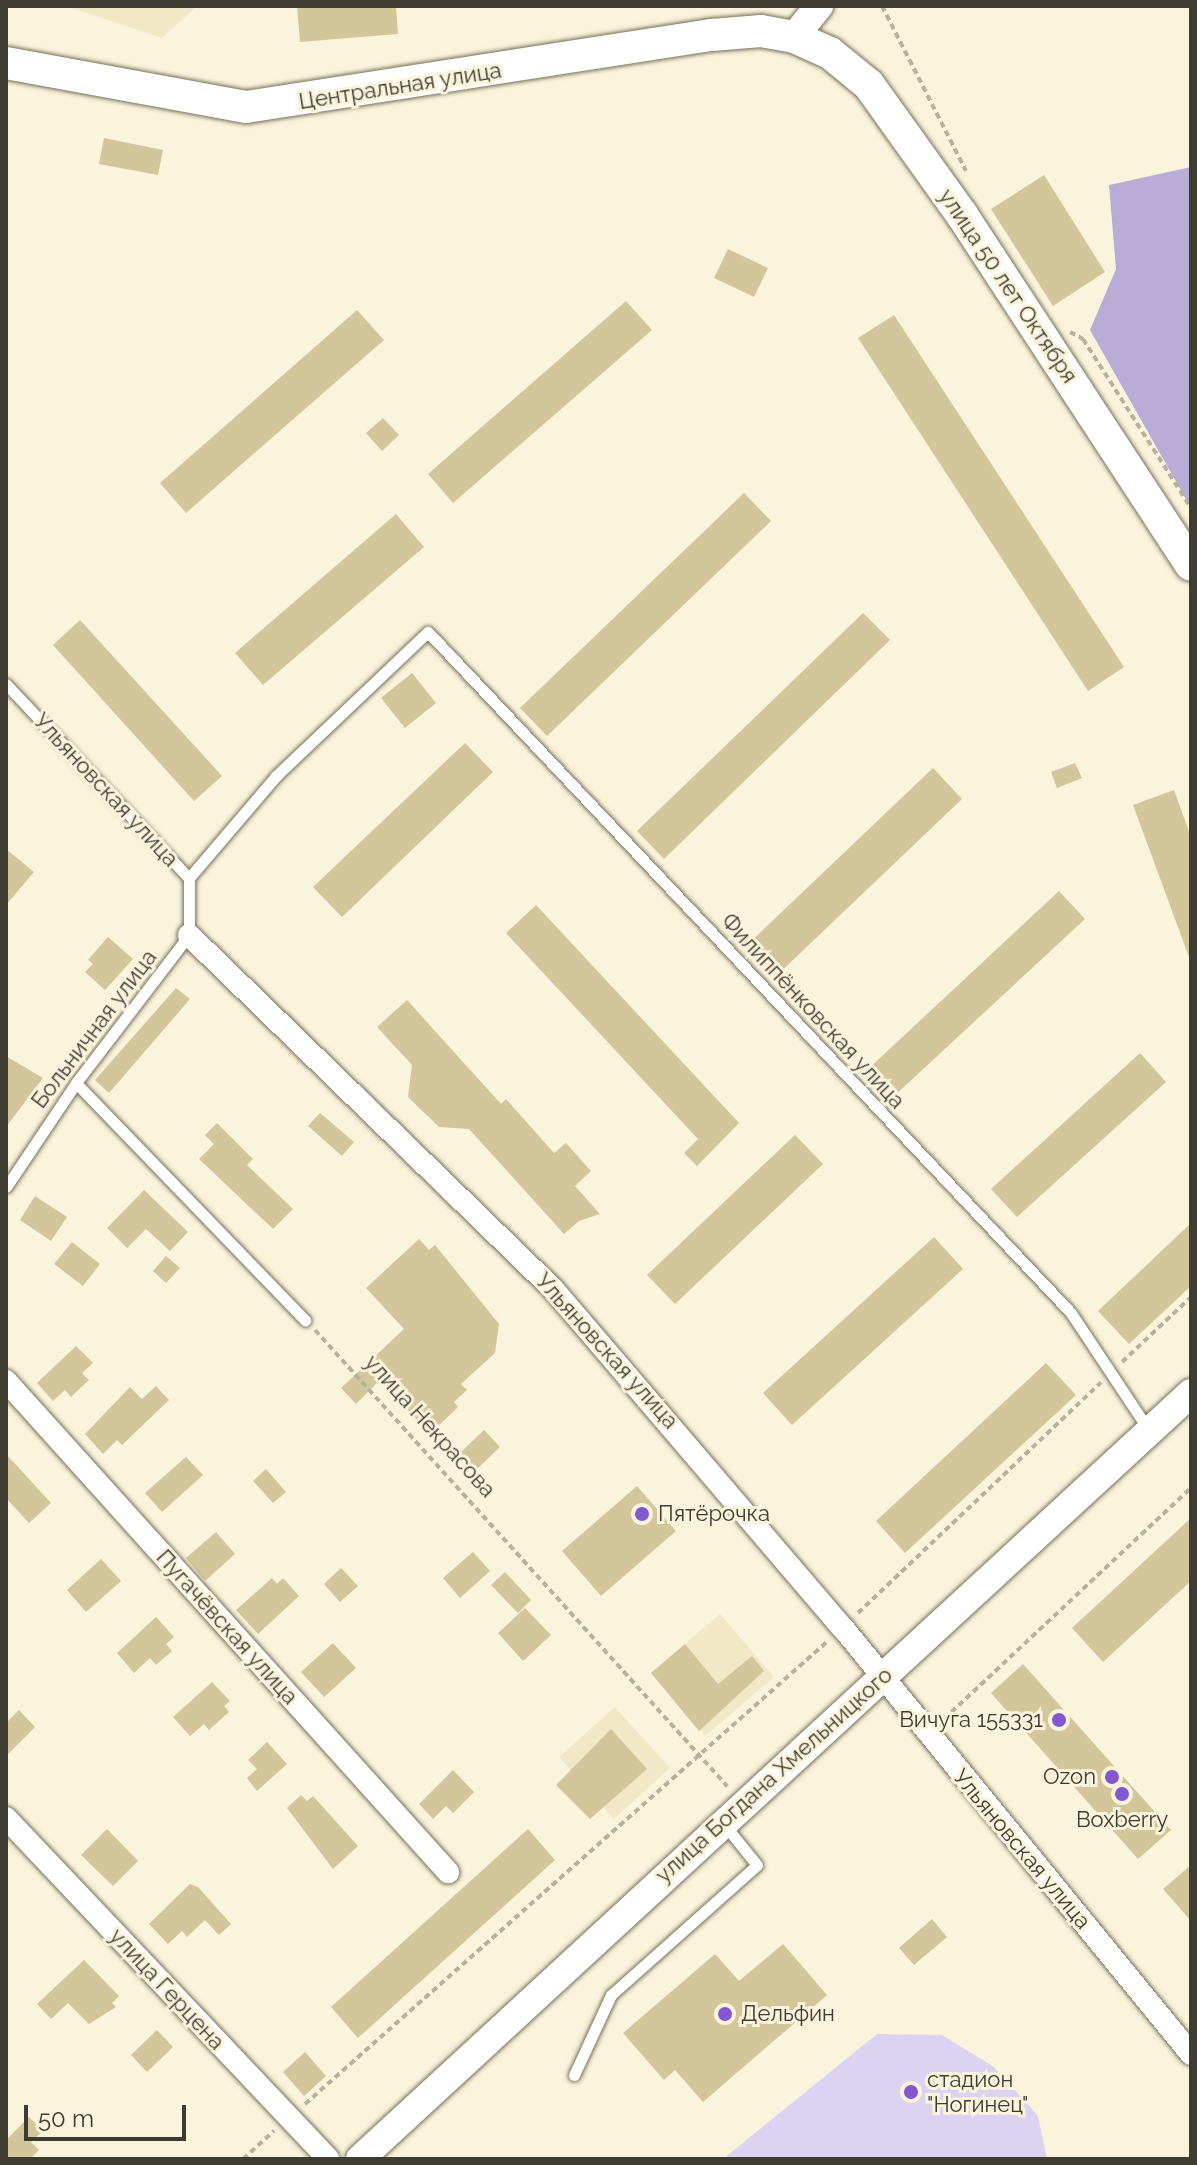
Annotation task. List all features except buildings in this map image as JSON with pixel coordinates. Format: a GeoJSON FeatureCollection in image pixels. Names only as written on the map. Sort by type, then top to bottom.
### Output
{"type":"FeatureCollection","features":[{"type":"Feature","properties":{"kind":"main road","name":"Центральная улица"},"geometry":{"type":"LineString","coordinates":[[6,63],[246,107],[712,35],[761,31],[794,37]]}},
{"type":"Feature","properties":{"kind":"main road","name":"улица 50 лет Октября"},"geometry":{"type":"LineString","coordinates":[[794,37],[830,53],[869,85],[962,215],[1191,565]]}},
{"type":"Feature","properties":{"kind":"street"},"geometry":{"type":"LineString","coordinates":[[794,37],[819,6]]}},
{"type":"Feature","properties":{"kind":"street","name":"Ульяновская улица"},"geometry":{"type":"LineString","coordinates":[[189,935],[553,1289],[843,1628],[1191,2054]]}},
{"type":"Feature","properties":{"kind":"street","name":"Пугачёвская улица"},"geometry":{"type":"LineString","coordinates":[[6,1381],[448,1872]]}},
{"type":"Feature","properties":{"kind":"street","name":"улица Богдана Хмельницкого"},"geometry":{"type":"LineString","coordinates":[[360,2159],[1191,1393]]}},
{"type":"Feature","properties":{"kind":"street","name":"улица Герцена"},"geometry":{"type":"LineString","coordinates":[[6,1818],[328,2159]]}},
{"type":"Feature","properties":{"kind":"lane","name":"Филиппёнковская улица"},"geometry":{"type":"LineString","coordinates":[[189,878],[276,776],[428,632],[1071,1313],[1151,1432]]}},
{"type":"Feature","properties":{"kind":"lane","name":"Ульяновская улица"},"geometry":{"type":"LineString","coordinates":[[6,684],[189,878],[189,935]]}},
{"type":"Feature","properties":{"kind":"lane","name":"Больничная улица"},"geometry":{"type":"LineString","coordinates":[[6,1187],[76,1083],[189,935]]}},
{"type":"Feature","properties":{"kind":"lane"},"geometry":{"type":"LineString","coordinates":[[76,1083],[305,1320]]}},
{"type":"Feature","properties":{"kind":"lane"},"geometry":{"type":"LineString","coordinates":[[574,2075],[611,1995],[757,1865],[733,1814]]}},
{"type":"Feature","properties":{"kind":"path"},"geometry":{"type":"LineString","coordinates":[[882,6],[971,181]]}},
{"type":"Feature","properties":{"kind":"path"},"geometry":{"type":"LineString","coordinates":[[1061,327],[1083,339],[1191,508]]}},
{"type":"Feature","properties":{"kind":"path"},"geometry":{"type":"LineString","coordinates":[[243,2159],[843,1628],[1191,1297]]}},
{"type":"Feature","properties":{"kind":"path","name":"улица Некрасова"},"geometry":{"type":"LineString","coordinates":[[305,1320],[700,1756],[733,1814]]}},
{"type":"Feature","properties":{"kind":"path"},"geometry":{"type":"LineString","coordinates":[[927,1734],[1191,1488]]}},
{"type":"Feature","properties":{"kind":"shaded area"},"geometry":{"type":"Polygon","coordinates":[[[66,6],[197,6],[162,38],[66,6]]]}},
{"type":"Feature","properties":{"kind":"shaded area"},"geometry":{"type":"Polygon","coordinates":[[[1191,167],[1191,508],[1090,330],[1116,269],[1109,185],[1191,167]]]}},
{"type":"Feature","properties":{"kind":"shaded area"},"geometry":{"type":"Polygon","coordinates":[[[720,1614],[774,1677],[705,1736],[651,1673],[720,1614]]]}},
{"type":"Feature","properties":{"kind":"shaded area"},"geometry":{"type":"Polygon","coordinates":[[[615,1707],[670,1768],[614,1819],[559,1757],[615,1707]]]}},
{"type":"Feature","properties":{"kind":"shaded area","name":"стадион \"Ногинец\""},"geometry":{"type":"Polygon","coordinates":[[[877,2034],[942,2035],[994,2067],[1038,2116],[1047,2159],[723,2159],[877,2034]]]}},
{"type":"Feature","properties":{"kind":"place","name":"Пятёрочка"},"geometry":{"type":"Point","coordinates":[642,1514]}},
{"type":"Feature","properties":{"kind":"place","name":"Вичуга 155331"},"geometry":{"type":"Point","coordinates":[1059,1720]}},
{"type":"Feature","properties":{"kind":"place","name":"Ozon"},"geometry":{"type":"Point","coordinates":[1112,1777]}},
{"type":"Feature","properties":{"kind":"place","name":"Boxberry"},"geometry":{"type":"Point","coordinates":[1122,1794]}},
{"type":"Feature","properties":{"kind":"place","name":"Дельфин"},"geometry":{"type":"Point","coordinates":[725,2014]}},
{"type":"Feature","properties":{"kind":"place","name":"стадион \"Ногинец\""},"geometry":{"type":"Point","coordinates":[911,2092]}}]}
